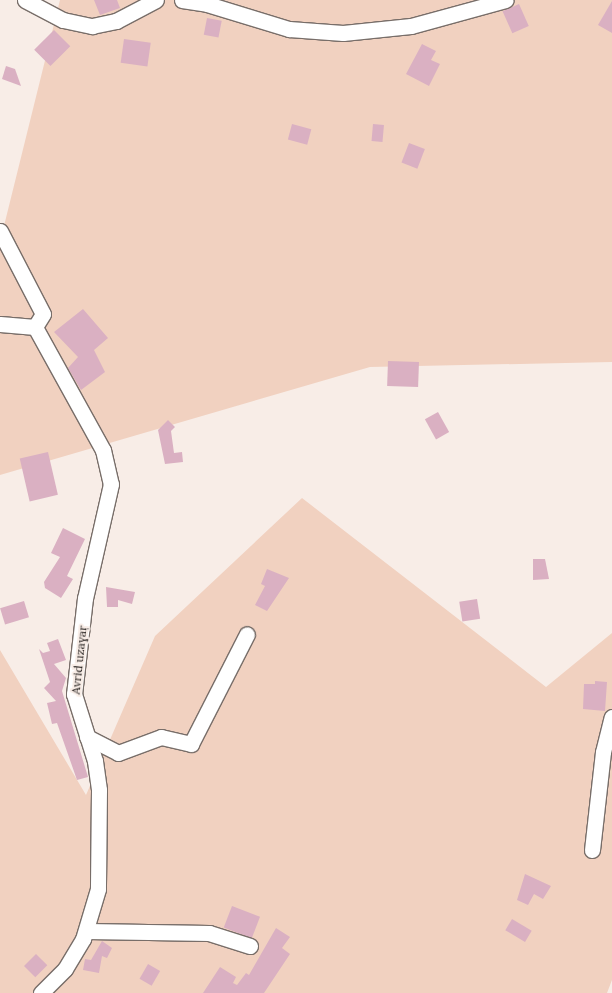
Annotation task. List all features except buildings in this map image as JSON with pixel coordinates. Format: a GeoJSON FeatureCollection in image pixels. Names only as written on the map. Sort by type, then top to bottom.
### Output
{"type":"FeatureCollection","features":[{"type":"Feature","properties":{"kind":"street"},"geometry":{"type":"LineString","coordinates":[[25,0],[63,20],[92,26],[116,21],[156,0]]}},
{"type":"Feature","properties":{"kind":"street"},"geometry":{"type":"LineString","coordinates":[[182,0],[207,4],[289,29],[343,33],[411,26],[506,0]]}},
{"type":"Feature","properties":{"kind":"street"},"geometry":{"type":"LineString","coordinates":[[0,232],[41,305],[43,314],[35,328],[0,324]]}},
{"type":"Feature","properties":{"kind":"street","name":"Avrid uzaɣaṛ"},"geometry":{"type":"LineString","coordinates":[[35,328],[103,450],[111,473],[110,500],[85,598],[75,679],[76,708],[87,737],[98,780],[100,830],[98,889],[87,931],[65,969],[41,993]]}},
{"type":"Feature","properties":{"kind":"street"},"geometry":{"type":"LineString","coordinates":[[87,737],[118,753],[162,738],[191,744],[248,634]]}},
{"type":"Feature","properties":{"kind":"street"},"geometry":{"type":"LineString","coordinates":[[592,850],[603,752],[612,717]]}},
{"type":"Feature","properties":{"kind":"street"},"geometry":{"type":"LineString","coordinates":[[87,931],[209,933],[250,946]]}},
{"type":"Feature","properties":{"kind":"shaded area"},"geometry":{"type":"Polygon","coordinates":[[[60,0],[612,0],[612,362],[370,367],[0,475],[0,242],[60,0]]]}},
{"type":"Feature","properties":{"kind":"shaded area"},"geometry":{"type":"Polygon","coordinates":[[[302,498],[546,687],[612,633],[612,980],[607,993],[0,993],[0,650],[86,795],[155,636],[302,498]]]}}]}
